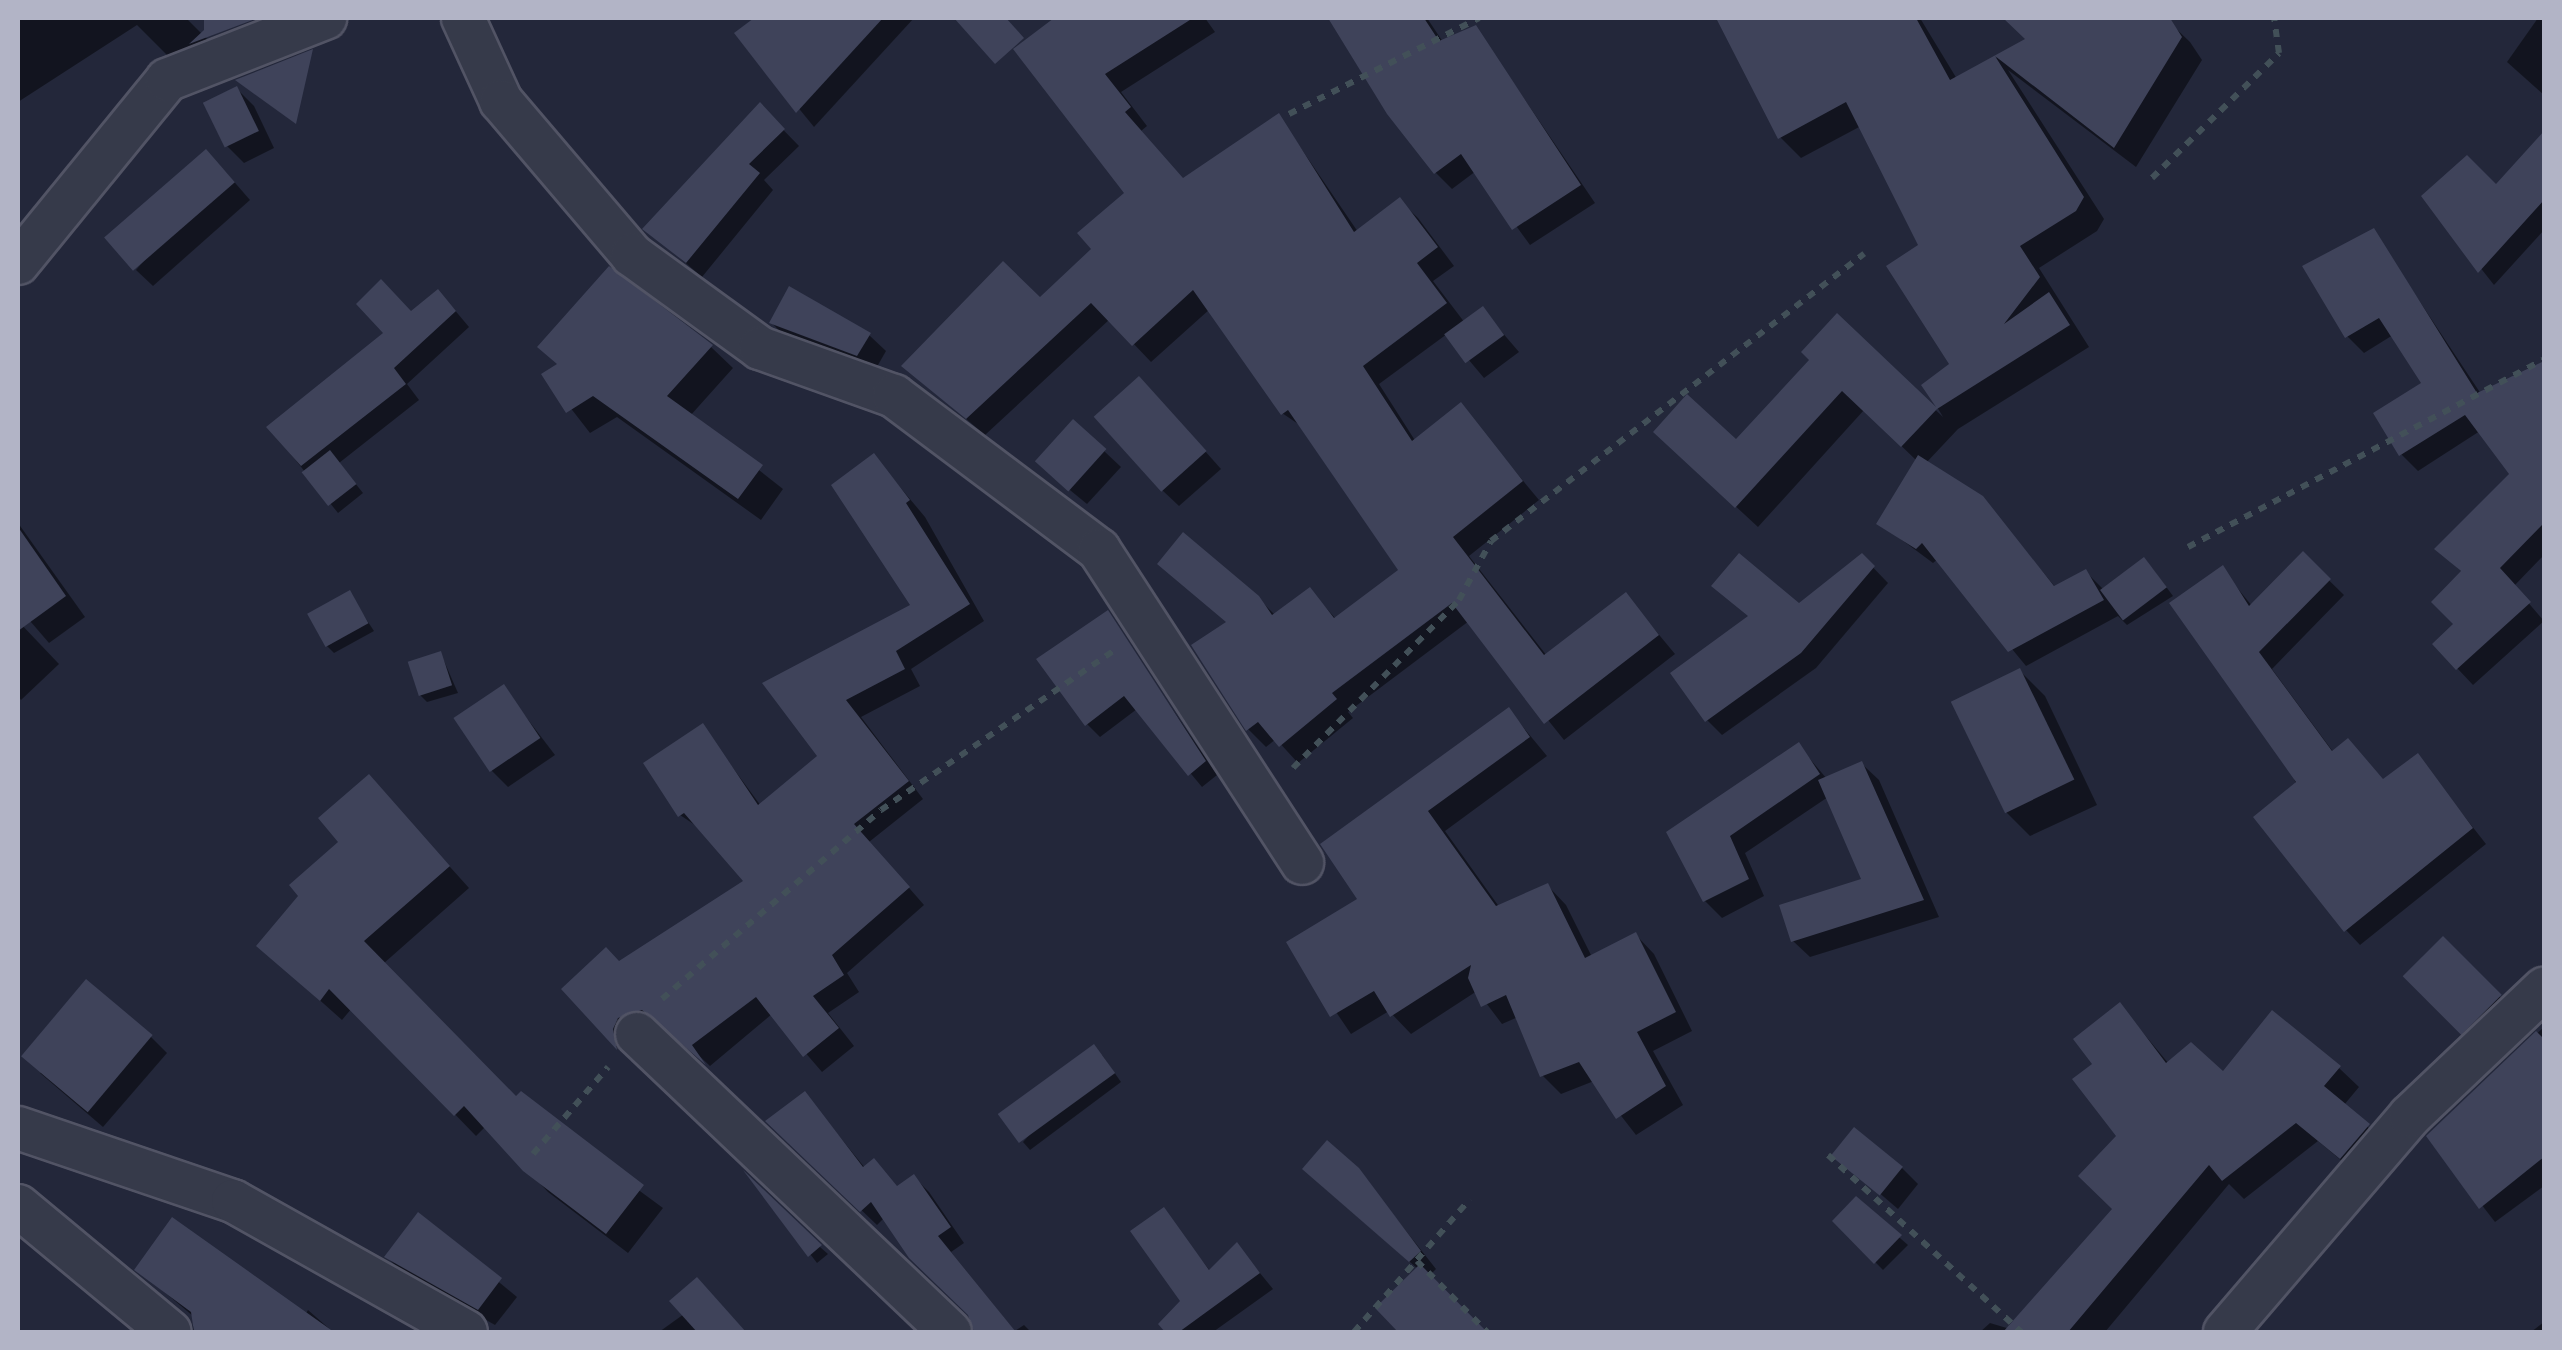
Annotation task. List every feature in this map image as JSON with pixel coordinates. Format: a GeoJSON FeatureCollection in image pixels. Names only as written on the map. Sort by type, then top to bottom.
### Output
{"type":"FeatureCollection","features":[{"type":"Feature","properties":{"kind":"street"},"geometry":{"type":"LineString","coordinates":[[18,263],[166,80],[325,18]]}},
{"type":"Feature","properties":{"kind":"street"},"geometry":{"type":"LineString","coordinates":[[462,18],[501,101],[632,254],[760,348],[894,396],[1099,550],[1302,863]]}},
{"type":"Feature","properties":{"kind":"street"},"geometry":{"type":"LineString","coordinates":[[2225,1332],[2410,1116],[2544,989]]}},
{"type":"Feature","properties":{"kind":"street"},"geometry":{"type":"LineString","coordinates":[[637,1034],[950,1332]]}},
{"type":"Feature","properties":{"kind":"street"},"geometry":{"type":"LineString","coordinates":[[18,1128],[233,1201],[466,1332]]}},
{"type":"Feature","properties":{"kind":"street"},"geometry":{"type":"LineString","coordinates":[[18,1206],[170,1332]]}},
{"type":"Feature","properties":{"kind":"path"},"geometry":{"type":"LineString","coordinates":[[1289,114],[1478,18]]}},
{"type":"Feature","properties":{"kind":"path"},"geometry":{"type":"LineString","coordinates":[[2152,178],[2280,53],[2274,18]]}},
{"type":"Feature","properties":{"kind":"path"},"geometry":{"type":"LineString","coordinates":[[1261,800],[1458,600],[1491,541],[1864,254]]}},
{"type":"Feature","properties":{"kind":"path"},"geometry":{"type":"LineString","coordinates":[[2188,547],[2544,359]]}},
{"type":"Feature","properties":{"kind":"path"},"geometry":{"type":"LineString","coordinates":[[532,1154],[637,1034],[659,1002],[880,810],[1149,627]]}},
{"type":"Feature","properties":{"kind":"path"},"geometry":{"type":"LineString","coordinates":[[1828,1155],[2021,1332]]}},
{"type":"Feature","properties":{"kind":"path"},"geometry":{"type":"LineString","coordinates":[[1354,1332],[1470,1199]]}},
{"type":"Feature","properties":{"kind":"path"},"geometry":{"type":"LineString","coordinates":[[1416,1261],[1487,1332]]}},
{"type":"Feature","properties":{"kind":"building"},"geometry":{"type":"Polygon","coordinates":[[[204,18],[258,18],[189,44],[204,30],[204,18]]]}},
{"type":"Feature","properties":{"kind":"building"},"geometry":{"type":"Polygon","coordinates":[[[754,18],[883,18],[796,113],[734,33],[754,18]]]}},
{"type":"Feature","properties":{"kind":"building"},"geometry":{"type":"Polygon","coordinates":[[[954,18],[1006,18],[1024,38],[995,64],[954,18]]]}},
{"type":"Feature","properties":{"kind":"building"},"geometry":{"type":"Polygon","coordinates":[[[1054,18],[1193,18],[1105,74],[1131,107],[1125,112],[1183,178],[1279,113],[1354,232],[1400,197],[1438,247],[1417,263],[1447,303],[1363,366],[1412,441],[1461,402],[1523,481],[1453,537],[1544,655],[1626,592],[1659,635],[1544,724],[1452,603],[1332,693],[1337,699],[1279,747],[1258,722],[1246,731],[1191,645],[1226,622],[1157,564],[1183,532],[1259,596],[1272,615],[1310,587],[1334,618],[1398,570],[1288,410],[1281,415],[1193,290],[1132,346],[1091,303],[966,419],[901,366],[1003,261],[1040,297],[1091,249],[1077,233],[1124,193],[1013,49],[1054,18]]]}},
{"type":"Feature","properties":{"kind":"building"},"geometry":{"type":"Polygon","coordinates":[[[1328,18],[1424,18],[1439,41],[1476,25],[1581,185],[1512,230],[1461,154],[1434,174],[1387,114],[1328,18]]]}},
{"type":"Feature","properties":{"kind":"building"},"geometry":{"type":"Polygon","coordinates":[[[1716,18],[1916,18],[1950,80],[2025,39],[2003,18],[2170,18],[2182,37],[2114,148],[1995,56],[2084,197],[2076,211],[2020,246],[2040,277],[2004,324],[2049,292],[2070,325],[1937,409],[1901,447],[1842,391],[1735,508],[1653,432],[1687,394],[1736,439],[1809,360],[1801,352],[1837,313],[1936,407],[1921,385],[1949,364],[1886,266],[1918,245],[1846,102],[1778,139],[1716,18]]]}},
{"type":"Feature","properties":{"kind":"building"},"geometry":{"type":"Polygon","coordinates":[[[313,49],[296,124],[235,80],[313,49]]]}},
{"type":"Feature","properties":{"kind":"building"},"geometry":{"type":"Polygon","coordinates":[[[237,86],[259,131],[225,148],[203,103],[237,86]]]}},
{"type":"Feature","properties":{"kind":"building"},"geometry":{"type":"Polygon","coordinates":[[[760,102],[785,129],[749,164],[760,173],[686,263],[642,229],[760,102]]]}},
{"type":"Feature","properties":{"kind":"building"},"geometry":{"type":"Polygon","coordinates":[[[2544,131],[2544,200],[2478,273],[2421,196],[2467,155],[2496,184],[2544,131]]]}},
{"type":"Feature","properties":{"kind":"building"},"geometry":{"type":"Polygon","coordinates":[[[206,149],[235,182],[133,271],[104,238],[206,149]]]}},
{"type":"Feature","properties":{"kind":"building"},"geometry":{"type":"Polygon","coordinates":[[[2374,228],[2477,393],[2544,361],[2544,523],[2500,568],[2531,602],[2456,670],[2432,644],[2453,624],[2431,602],[2461,571],[2434,549],[2509,474],[2465,415],[2399,456],[2373,413],[2421,383],[2379,318],[2345,338],[2302,266],[2374,228]]]}},
{"type":"Feature","properties":{"kind":"building"},"geometry":{"type":"Polygon","coordinates":[[[609,266],[713,345],[667,396],[763,465],[738,499],[593,396],[566,413],[541,374],[557,364],[537,347],[609,266]]]}},
{"type":"Feature","properties":{"kind":"building"},"geometry":{"type":"Polygon","coordinates":[[[381,279],[411,311],[438,289],[456,311],[394,368],[406,384],[301,466],[266,427],[383,333],[356,304],[381,279]]]}},
{"type":"Feature","properties":{"kind":"building"},"geometry":{"type":"Polygon","coordinates":[[[789,286],[871,333],[857,356],[769,323],[789,286]]]}},
{"type":"Feature","properties":{"kind":"building"},"geometry":{"type":"Polygon","coordinates":[[[1483,306],[1504,335],[1465,363],[1444,334],[1483,306]]]}},
{"type":"Feature","properties":{"kind":"building"},"geometry":{"type":"Polygon","coordinates":[[[1139,376],[1207,451],[1161,492],[1094,417],[1139,376]]]}},
{"type":"Feature","properties":{"kind":"building"},"geometry":{"type":"Polygon","coordinates":[[[1073,419],[1106,449],[1068,491],[1035,461],[1073,419]]]}},
{"type":"Feature","properties":{"kind":"building"},"geometry":{"type":"Polygon","coordinates":[[[330,450],[356,484],[328,506],[302,472],[330,450]]]}},
{"type":"Feature","properties":{"kind":"building"},"geometry":{"type":"Polygon","coordinates":[[[874,453],[910,500],[906,503],[970,604],[896,651],[905,669],[846,700],[909,781],[854,824],[910,887],[832,955],[844,975],[813,996],[839,1028],[803,1057],[756,997],[692,1045],[706,1065],[642,1010],[618,1018],[613,1029],[617,1050],[561,989],[606,947],[619,961],[743,881],[684,813],[678,817],[643,763],[703,723],[758,805],[817,756],[762,683],[910,605],[831,485],[874,453]]]}},
{"type":"Feature","properties":{"kind":"building"},"geometry":{"type":"Polygon","coordinates":[[[1918,455],[1983,496],[2054,586],[2086,569],[2104,600],[2008,652],[1922,543],[1916,549],[1876,524],[1918,455]]]}},
{"type":"Feature","properties":{"kind":"building"},"geometry":{"type":"Polygon","coordinates":[[[18,527],[66,596],[18,631],[18,527]]]}},
{"type":"Feature","properties":{"kind":"building"},"geometry":{"type":"Polygon","coordinates":[[[2303,551],[2331,579],[2259,652],[2332,751],[2348,738],[2383,779],[2418,753],[2473,828],[2344,932],[2253,817],[2296,782],[2169,603],[2223,565],[2249,606],[2303,551]]]}},
{"type":"Feature","properties":{"kind":"building"},"geometry":{"type":"Polygon","coordinates":[[[1739,553],[1799,603],[1862,553],[1875,566],[1801,653],[1705,722],[1670,673],[1748,616],[1711,586],[1739,553]]]}},
{"type":"Feature","properties":{"kind":"building"},"geometry":{"type":"Polygon","coordinates":[[[2144,557],[2167,587],[2123,620],[2100,590],[2144,557]]]}},
{"type":"Feature","properties":{"kind":"building"},"geometry":{"type":"Polygon","coordinates":[[[350,590],[368,623],[326,647],[307,614],[350,590]]]}},
{"type":"Feature","properties":{"kind":"building"},"geometry":{"type":"Polygon","coordinates":[[[1108,610],[1206,761],[1188,776],[1124,696],[1085,726],[1036,659],[1108,610]]]}},
{"type":"Feature","properties":{"kind":"building"},"geometry":{"type":"Polygon","coordinates":[[[441,651],[452,685],[419,696],[408,662],[441,651]]]}},
{"type":"Feature","properties":{"kind":"building"},"geometry":{"type":"Polygon","coordinates":[[[2020,668],[2074,779],[2005,813],[1951,702],[2020,668]]]}},
{"type":"Feature","properties":{"kind":"building"},"geometry":{"type":"Polygon","coordinates":[[[504,684],[540,738],[490,772],[453,718],[504,684]]]}},
{"type":"Feature","properties":{"kind":"building"},"geometry":{"type":"Polygon","coordinates":[[[1509,707],[1530,737],[1428,811],[1496,906],[1548,883],[1585,958],[1636,932],[1676,1012],[1637,1032],[1666,1086],[1616,1119],[1579,1062],[1540,1077],[1506,995],[1481,1007],[1468,978],[1471,965],[1390,1017],[1374,991],[1330,1017],[1286,942],[1357,899],[1320,844],[1509,707]]]}},
{"type":"Feature","properties":{"kind":"building"},"geometry":{"type":"Polygon","coordinates":[[[1799,742],[1820,774],[1730,836],[1749,879],[1703,902],[1666,832],[1799,742]]]}},
{"type":"Feature","properties":{"kind":"building"},"geometry":{"type":"Polygon","coordinates":[[[1862,761],[1924,900],[1791,942],[1779,905],[1861,879],[1818,780],[1862,761]]]}},
{"type":"Feature","properties":{"kind":"building"},"geometry":{"type":"Polygon","coordinates":[[[369,774],[450,866],[364,941],[516,1096],[521,1091],[644,1185],[606,1234],[523,1171],[464,1106],[454,1116],[329,989],[320,1001],[256,946],[298,896],[289,885],[338,842],[318,818],[369,774]]]}},
{"type":"Feature","properties":{"kind":"building"},"geometry":{"type":"Polygon","coordinates":[[[2443,936],[2502,995],[2461,1035],[2403,976],[2443,936]]]}},
{"type":"Feature","properties":{"kind":"building"},"geometry":{"type":"Polygon","coordinates":[[[86,979],[153,1035],[88,1112],[21,1056],[86,979]]]}},
{"type":"Feature","properties":{"kind":"building"},"geometry":{"type":"Polygon","coordinates":[[[2120,1002],[2166,1063],[2191,1042],[2223,1071],[2272,1010],[2341,1066],[2324,1086],[2370,1124],[2340,1159],[2296,1123],[2222,1181],[2209,1165],[2068,1332],[2003,1332],[2112,1209],[2078,1176],[2116,1136],[2072,1079],[2092,1064],[2073,1039],[2120,1002]]]}},
{"type":"Feature","properties":{"kind":"building"},"geometry":{"type":"Polygon","coordinates":[[[2536,1031],[2544,1039],[2544,1157],[2479,1209],[2426,1136],[2536,1031]]]}},
{"type":"Feature","properties":{"kind":"building"},"geometry":{"type":"Polygon","coordinates":[[[1094,1044],[1115,1073],[1019,1143],[998,1114],[1094,1044]]]}},
{"type":"Feature","properties":{"kind":"building"},"geometry":{"type":"Polygon","coordinates":[[[805,1091],[863,1167],[874,1158],[897,1186],[914,1174],[951,1227],[938,1236],[1016,1332],[974,1332],[968,1315],[909,1258],[871,1202],[860,1212],[765,1121],[805,1091]]]}},
{"type":"Feature","properties":{"kind":"building"},"geometry":{"type":"Polygon","coordinates":[[[1854,1127],[1903,1167],[1880,1195],[1831,1156],[1854,1127]]]}},
{"type":"Feature","properties":{"kind":"building"},"geometry":{"type":"Polygon","coordinates":[[[1327,1140],[1359,1168],[1421,1251],[1409,1262],[1302,1169],[1327,1140]]]}},
{"type":"Feature","properties":{"kind":"building"},"geometry":{"type":"Polygon","coordinates":[[[743,1170],[822,1245],[808,1257],[743,1170]]]}},
{"type":"Feature","properties":{"kind":"building"},"geometry":{"type":"Polygon","coordinates":[[[1856,1196],[1902,1235],[1874,1264],[1832,1221],[1856,1196]]]}},
{"type":"Feature","properties":{"kind":"building"},"geometry":{"type":"Polygon","coordinates":[[[1164,1207],[1209,1270],[1237,1242],[1260,1273],[1179,1332],[1165,1332],[1158,1324],[1180,1301],[1130,1231],[1164,1207]]]}},
{"type":"Feature","properties":{"kind":"building"},"geometry":{"type":"Polygon","coordinates":[[[418,1212],[502,1278],[478,1310],[384,1257],[418,1212]]]}},
{"type":"Feature","properties":{"kind":"building"},"geometry":{"type":"Polygon","coordinates":[[[172,1217],[334,1332],[194,1332],[191,1312],[134,1270],[172,1217]]]}},
{"type":"Feature","properties":{"kind":"building"},"geometry":{"type":"Polygon","coordinates":[[[1420,1264],[1487,1332],[1398,1332],[1375,1308],[1420,1264]]]}},
{"type":"Feature","properties":{"kind":"building"},"geometry":{"type":"Polygon","coordinates":[[[697,1277],[746,1332],[697,1332],[669,1301],[697,1277]]]}}]}
